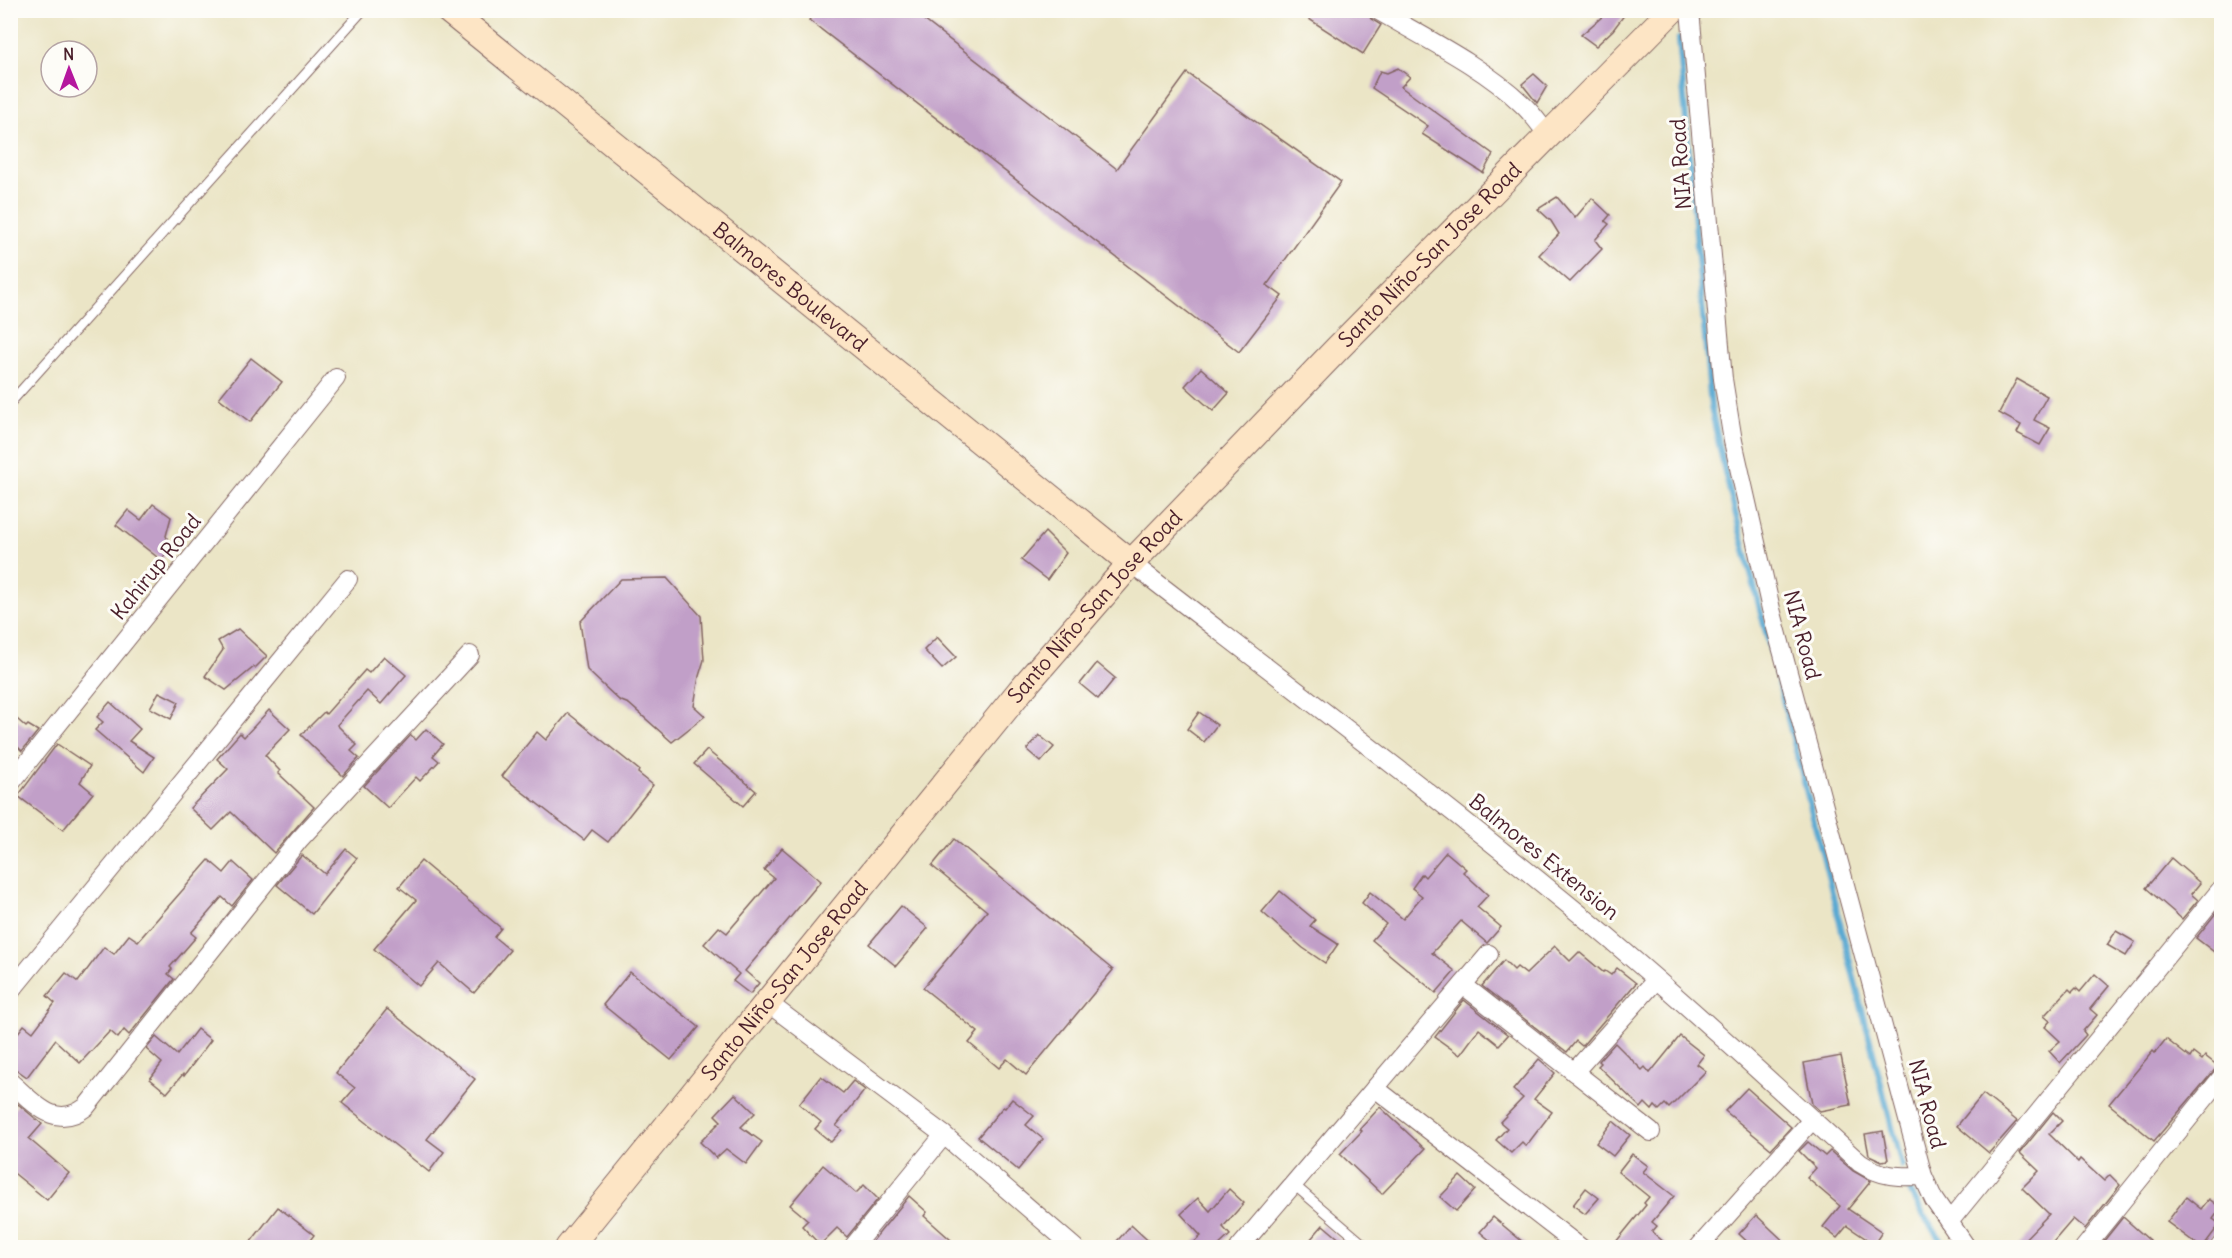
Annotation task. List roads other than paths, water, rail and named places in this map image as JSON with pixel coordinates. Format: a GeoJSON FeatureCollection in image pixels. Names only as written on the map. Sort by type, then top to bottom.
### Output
{"type":"FeatureCollection","features":[{"type":"Feature","properties":{"kind":"main road","name":"Balmores Boulevard"},"geometry":{"type":"LineString","coordinates":[[448,10],[1131,563]]}},
{"type":"Feature","properties":{"kind":"main road","name":"Santo Niño-San Jose Road"},"geometry":{"type":"LineString","coordinates":[[568,1248],[1020,691],[1131,563],[1337,349],[1672,10]]}},
{"type":"Feature","properties":{"kind":"street"},"geometry":{"type":"LineString","coordinates":[[1377,10],[1503,87],[1522,104],[1549,136]]}},
{"type":"Feature","properties":{"kind":"street","name":"NIA Road"},"geometry":{"type":"LineString","coordinates":[[1690,10],[1723,379],[1733,441],[1771,609],[1923,1176],[1935,1200],[1967,1248]]}},
{"type":"Feature","properties":{"kind":"street","name":"Kahirup Road"},"geometry":{"type":"LineString","coordinates":[[10,784],[336,378]]}},
{"type":"Feature","properties":{"kind":"street","name":"Balmores Extension"},"geometry":{"type":"LineString","coordinates":[[1131,563],[1474,829],[1656,980],[1860,1163],[1886,1176],[1923,1176]]}},
{"type":"Feature","properties":{"kind":"street"},"geometry":{"type":"LineString","coordinates":[[10,992],[348,579]]}},
{"type":"Feature","properties":{"kind":"street"},"geometry":{"type":"LineString","coordinates":[[10,1082],[45,1111],[56,1116],[67,1117],[77,1114],[86,1107],[299,840],[470,655]]}},
{"type":"Feature","properties":{"kind":"street"},"geometry":{"type":"LineString","coordinates":[[1949,1222],[2222,888]]}},
{"type":"Feature","properties":{"kind":"street"},"geometry":{"type":"LineString","coordinates":[[1239,1248],[1489,954]]}},
{"type":"Feature","properties":{"kind":"street"},"geometry":{"type":"LineString","coordinates":[[1574,1072],[1656,980]]}},
{"type":"Feature","properties":{"kind":"street"},"geometry":{"type":"LineString","coordinates":[[1463,985],[1651,1132]]}},
{"type":"Feature","properties":{"kind":"street"},"geometry":{"type":"LineString","coordinates":[[768,1003],[944,1136],[1075,1248]]}},
{"type":"Feature","properties":{"kind":"street"},"geometry":{"type":"LineString","coordinates":[[2084,1248],[2222,1077]]}},
{"type":"Feature","properties":{"kind":"street"},"geometry":{"type":"LineString","coordinates":[[1375,1088],[1581,1248]]}},
{"type":"Feature","properties":{"kind":"street"},"geometry":{"type":"LineString","coordinates":[[1698,1248],[1812,1120]]}},
{"type":"Feature","properties":{"kind":"street"},"geometry":{"type":"LineString","coordinates":[[852,1248],[944,1136]]}},
{"type":"Feature","properties":{"kind":"lane"},"geometry":{"type":"LineString","coordinates":[[10,403],[363,10]]}},
{"type":"Feature","properties":{"kind":"lane"},"geometry":{"type":"LineString","coordinates":[[1293,1185],[1368,1248]]}},
{"type":"Feature","properties":{"kind":"waterway"},"geometry":{"type":"LineString","coordinates":[[1679,39],[1711,407],[1725,472],[1902,1166]]}},
{"type":"Feature","properties":{"kind":"waterway"},"geometry":{"type":"LineString","coordinates":[[1908,1187],[1946,1248]]}}]}
